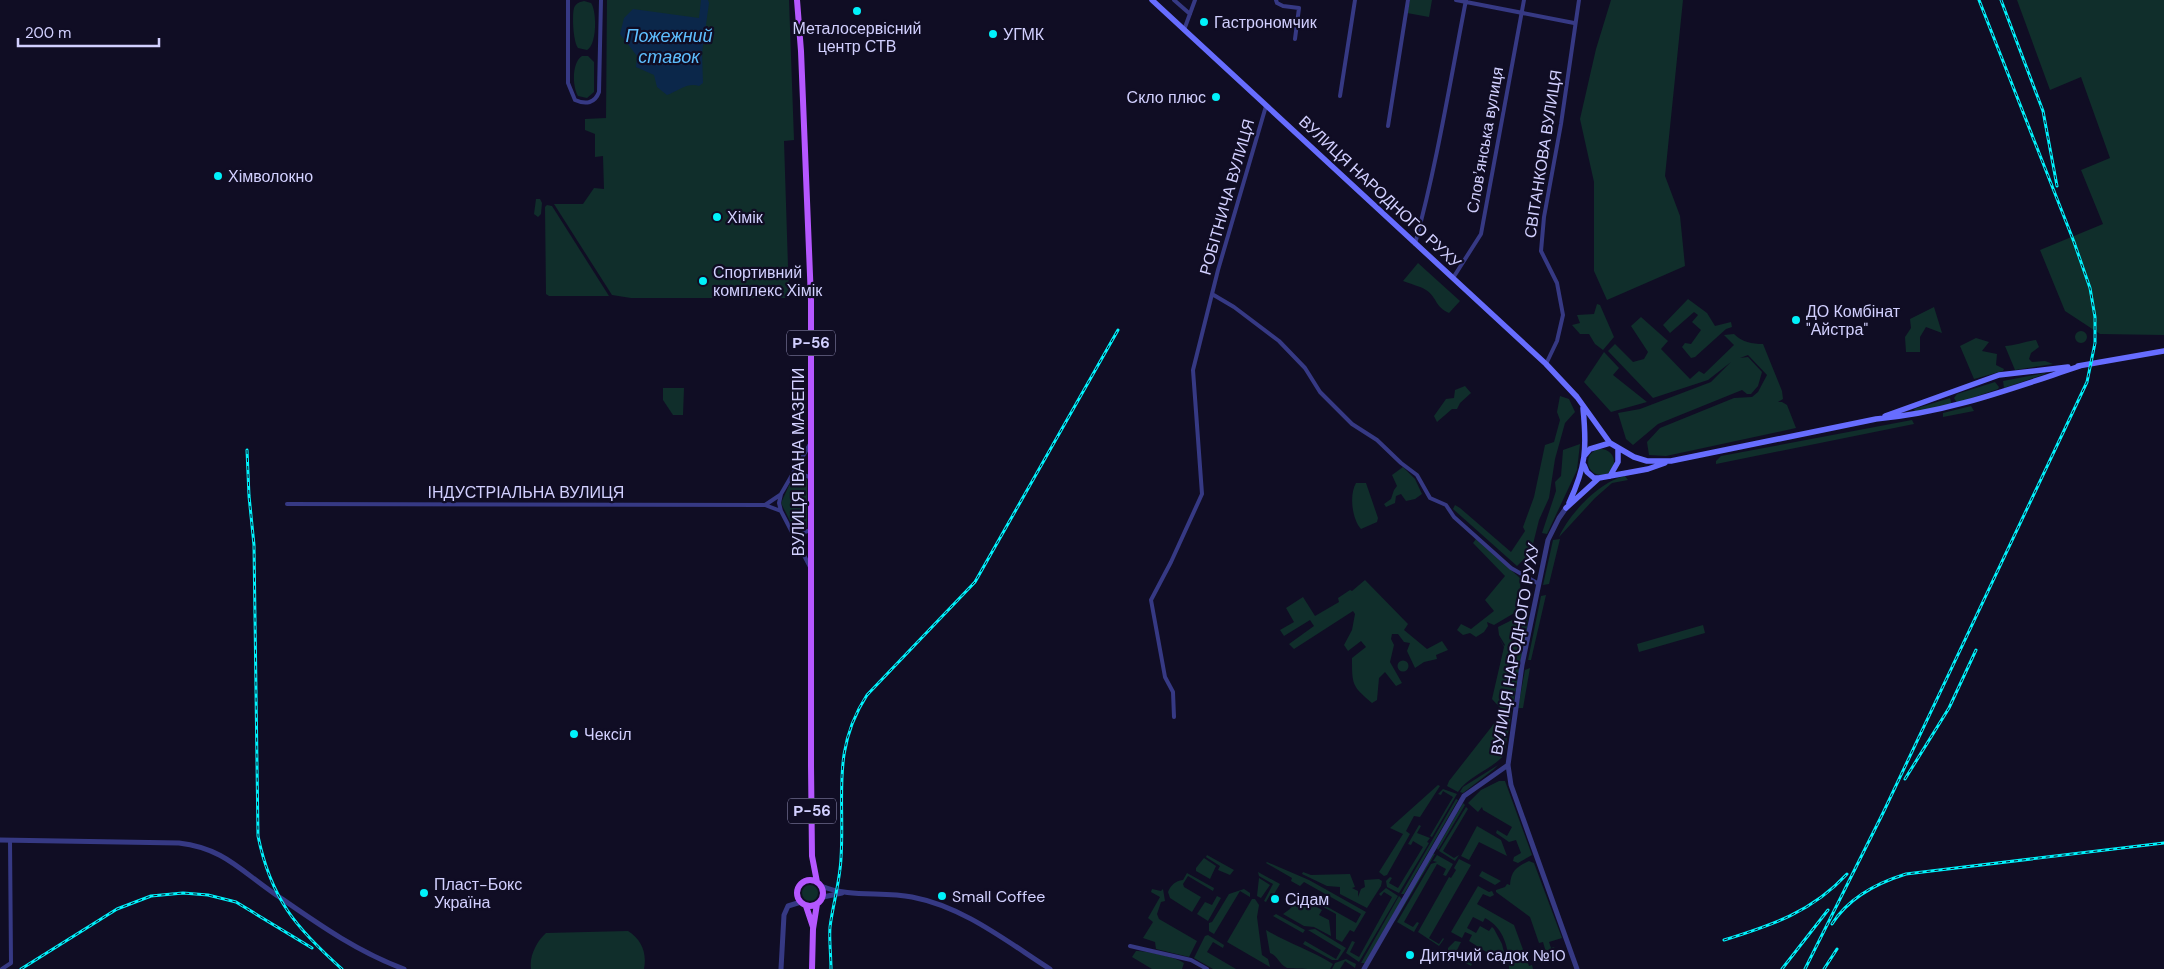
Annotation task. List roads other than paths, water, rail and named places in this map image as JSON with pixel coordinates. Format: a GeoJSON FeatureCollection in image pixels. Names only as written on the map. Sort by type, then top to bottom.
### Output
{"type":"FeatureCollection","features":[{"type":"Feature","properties":{"kind":"main road","name":"ВУЛИЦЯ НАРОДНОГО РУХУ"},"geometry":{"type":"LineString","coordinates":[[1152,0],[1546,364],[1571,389],[1610,443]]}},
{"type":"Feature","properties":{"kind":"main road","name":"ВУЛИЦЯ ІВАНА МАЗЕПИ"},"geometry":{"type":"LineString","coordinates":[[797,1],[801,51],[811,300],[812,442],[812,861],[807,880],[798,888],[797,896],[803,904],[813,928]]}},
{"type":"Feature","properties":{"kind":"main road"},"geometry":{"type":"LineString","coordinates":[[1876,419],[1999,375],[2080,366],[2164,351]]}},
{"type":"Feature","properties":{"kind":"main road"},"geometry":{"type":"LineString","coordinates":[[1584,465],[1587,472],[1594,478],[1648,469],[1671,461],[1876,419],[1910,416],[1978,400],[2080,366]]}},
{"type":"Feature","properties":{"kind":"main road"},"geometry":{"type":"LineString","coordinates":[[1566,508],[1584,465],[1584,408]]}},
{"type":"Feature","properties":{"kind":"main road"},"geometry":{"type":"LineString","coordinates":[[1585,455],[1590,449],[1610,443],[1634,457],[1647,461],[1671,461]]}},
{"type":"Feature","properties":{"kind":"main road"},"geometry":{"type":"LineString","coordinates":[[1610,476],[1618,462],[1618,448]]}},
{"type":"Feature","properties":{"kind":"main road"},"geometry":{"type":"LineString","coordinates":[[1566,508],[1599,478]]}},
{"type":"Feature","properties":{"kind":"main road","name":"ВУЛИЦЯ ІВАНА МАЗЕПИ"},"geometry":{"type":"LineString","coordinates":[[812,861],[823,897],[818,904],[813,928],[812,969]]}},
{"type":"Feature","properties":{"kind":"main road"},"geometry":{"type":"LineString","coordinates":[[807,880],[819,884]]}},
{"type":"Feature","properties":{"kind":"main road"},"geometry":{"type":"LineString","coordinates":[[803,904],[818,904]]}},
{"type":"Feature","properties":{"kind":"street"},"geometry":{"type":"LineString","coordinates":[[568,0],[568,83],[575,100],[586,103],[595,100],[600,92],[601,0]]}},
{"type":"Feature","properties":{"kind":"street"},"geometry":{"type":"LineString","coordinates":[[1174,0],[1190,14]]}},
{"type":"Feature","properties":{"kind":"street"},"geometry":{"type":"LineString","coordinates":[[1184,30],[1195,0]]}},
{"type":"Feature","properties":{"kind":"street"},"geometry":{"type":"LineString","coordinates":[[1276,0],[1277,3],[1283,6],[1299,8],[1295,38]]}},
{"type":"Feature","properties":{"kind":"street"},"geometry":{"type":"LineString","coordinates":[[1340,96],[1355,0]]}},
{"type":"Feature","properties":{"kind":"street"},"geometry":{"type":"LineString","coordinates":[[1388,126],[1408,0]]}},
{"type":"Feature","properties":{"kind":"street"},"geometry":{"type":"LineString","coordinates":[[1456,0],[1574,23]]}},
{"type":"Feature","properties":{"kind":"street","name":"Словʼянська вулиця"},"geometry":{"type":"LineString","coordinates":[[1454,278],[1481,234],[1524,0]]}},
{"type":"Feature","properties":{"kind":"street","name":"СВІТАНКОВА ВУЛИЦЯ"},"geometry":{"type":"LineString","coordinates":[[1546,364],[1557,340],[1563,315],[1557,283],[1541,251],[1544,217],[1579,0]]}},
{"type":"Feature","properties":{"kind":"street"},"geometry":{"type":"LineString","coordinates":[[1415,244],[1430,192],[1465,1]]}},
{"type":"Feature","properties":{"kind":"street","name":"РОБІТНИЧА ВУЛИЦЯ"},"geometry":{"type":"LineString","coordinates":[[1174,717],[1172,692],[1165,677],[1151,600],[1171,562],[1202,494],[1192,370],[1266,106]]}},
{"type":"Feature","properties":{"kind":"street","name":"РОБІТНИЧА ВУЛИЦЯ"},"geometry":{"type":"LineString","coordinates":[[1212,294],[1234,307],[1279,342],[1305,368],[1320,392],[1352,424],[1377,440],[1401,463],[1417,475],[1430,498],[1446,506],[1454,517],[1511,568],[1539,584]]}},
{"type":"Feature","properties":{"kind":"street"},"geometry":{"type":"LineString","coordinates":[[765,504],[775,500],[781,494],[812,442]]}},
{"type":"Feature","properties":{"kind":"street"},"geometry":{"type":"LineString","coordinates":[[790,478],[800,473],[811,478]]}},
{"type":"Feature","properties":{"kind":"street"},"geometry":{"type":"LineString","coordinates":[[781,494],[781,511],[811,569]]}},
{"type":"Feature","properties":{"kind":"street","name":"ІНДУСТРІАЛЬНА ВУЛИЦЯ"},"geometry":{"type":"LineString","coordinates":[[287,504],[765,504],[781,511]]}},
{"type":"Feature","properties":{"kind":"street","name":"ВУЛИЦЯ НАРОДНОГО РУХУ"},"geometry":{"type":"LineString","coordinates":[[1566,508],[1548,540],[1522,665],[1508,765],[1514,792],[1576,969]]}},
{"type":"Feature","properties":{"kind":"street"},"geometry":{"type":"LineString","coordinates":[[792,531],[801,533],[811,530]]}},
{"type":"Feature","properties":{"kind":"street"},"geometry":{"type":"LineString","coordinates":[[1364,969],[1464,796],[1508,765]]}},
{"type":"Feature","properties":{"kind":"street"},"geometry":{"type":"LineString","coordinates":[[0,840],[179,843],[203,847],[226,857],[253,879],[347,943],[404,969]]}},
{"type":"Feature","properties":{"kind":"street"},"geometry":{"type":"LineString","coordinates":[[2,969],[11,963],[10,840]]}},
{"type":"Feature","properties":{"kind":"street"},"geometry":{"type":"LineString","coordinates":[[819,884],[846,892],[888,894],[930,901],[963,914],[1050,969]]}},
{"type":"Feature","properties":{"kind":"street"},"geometry":{"type":"LineString","coordinates":[[823,897],[846,892]]}},
{"type":"Feature","properties":{"kind":"street"},"geometry":{"type":"LineString","coordinates":[[781,969],[784,915],[788,906],[803,904]]}},
{"type":"Feature","properties":{"kind":"street"},"geometry":{"type":"LineString","coordinates":[[1130,946],[1191,960],[1207,969]]}},
{"type":"Feature","properties":{"kind":"water","name":"Пожежний ставок"},"geometry":{"type":"Polygon","coordinates":[[[701,0],[708,0],[709,3],[702,53],[703,83],[699,86],[687,86],[667,95],[657,87],[654,75],[636,67],[637,56],[620,34],[624,18],[633,9],[699,18],[701,0]]]}},
{"type":"Feature","properties":{"kind":"railway"},"geometry":{"type":"LineString","coordinates":[[1805,969],[1883,813],[2087,382],[2095,343],[2095,317],[2090,288],[2074,242],[1979,0]]}},
{"type":"Feature","properties":{"kind":"railway"},"geometry":{"type":"LineString","coordinates":[[2001,0],[2043,111],[2057,186]]}},
{"type":"Feature","properties":{"kind":"railway"},"geometry":{"type":"LineString","coordinates":[[831,969],[830,927],[841,858],[842,774],[848,735],[856,715],[867,695],[975,582],[1118,330]]}},
{"type":"Feature","properties":{"kind":"railway"},"geometry":{"type":"LineString","coordinates":[[247,450],[254,545],[258,836],[270,878],[288,911],[311,940],[342,969]]}},
{"type":"Feature","properties":{"kind":"railway"},"geometry":{"type":"LineString","coordinates":[[1905,779],[1949,708],[1976,650]]}},
{"type":"Feature","properties":{"kind":"railway"},"geometry":{"type":"LineString","coordinates":[[1832,924],[1839,914],[1864,892],[1906,874],[2164,843]]}},
{"type":"Feature","properties":{"kind":"railway"},"geometry":{"type":"LineString","coordinates":[[1724,940],[1775,923],[1805,908],[1834,887],[1847,874]]}},
{"type":"Feature","properties":{"kind":"railway"},"geometry":{"type":"LineString","coordinates":[[21,969],[117,909],[151,896],[183,893],[208,895],[236,902],[312,948]]}},
{"type":"Feature","properties":{"kind":"railway"},"geometry":{"type":"LineString","coordinates":[[1782,969],[1828,910]]}},
{"type":"Feature","properties":{"kind":"railway"},"geometry":{"type":"LineString","coordinates":[[1824,969],[1837,949]]}},
{"type":"Feature","properties":{"kind":"place","name":"Металосервісний центр СТВ"},"geometry":{"type":"Point","coordinates":[857,11]}},
{"type":"Feature","properties":{"kind":"place","name":"Гастрономчик"},"geometry":{"type":"Point","coordinates":[1204,22]}},
{"type":"Feature","properties":{"kind":"place","name":"УГМК"},"geometry":{"type":"Point","coordinates":[993,34]}},
{"type":"Feature","properties":{"kind":"place","name":"Скло плюс"},"geometry":{"type":"Point","coordinates":[1216,97]}},
{"type":"Feature","properties":{"kind":"place","name":"Хімволокно"},"geometry":{"type":"Point","coordinates":[218,176]}},
{"type":"Feature","properties":{"kind":"place","name":"Хімік"},"geometry":{"type":"Point","coordinates":[717,217]}},
{"type":"Feature","properties":{"kind":"place","name":"Спортивний комплекс Хімік"},"geometry":{"type":"Point","coordinates":[703,281]}},
{"type":"Feature","properties":{"kind":"place","name":"ДО Комбінат \"Айстра\""},"geometry":{"type":"Point","coordinates":[1796,320]}},
{"type":"Feature","properties":{"kind":"place","name":"Чексіл"},"geometry":{"type":"Point","coordinates":[574,734]}},
{"type":"Feature","properties":{"kind":"place","name":"Пласт-Бокс Україна"},"geometry":{"type":"Point","coordinates":[424,893]}},
{"type":"Feature","properties":{"kind":"place","name":"Small Coffee"},"geometry":{"type":"Point","coordinates":[942,896]}},
{"type":"Feature","properties":{"kind":"place","name":"Сідам"},"geometry":{"type":"Point","coordinates":[1275,899]}},
{"type":"Feature","properties":{"kind":"place","name":"Дитячий садок №10"},"geometry":{"type":"Point","coordinates":[1410,955]}}]}
